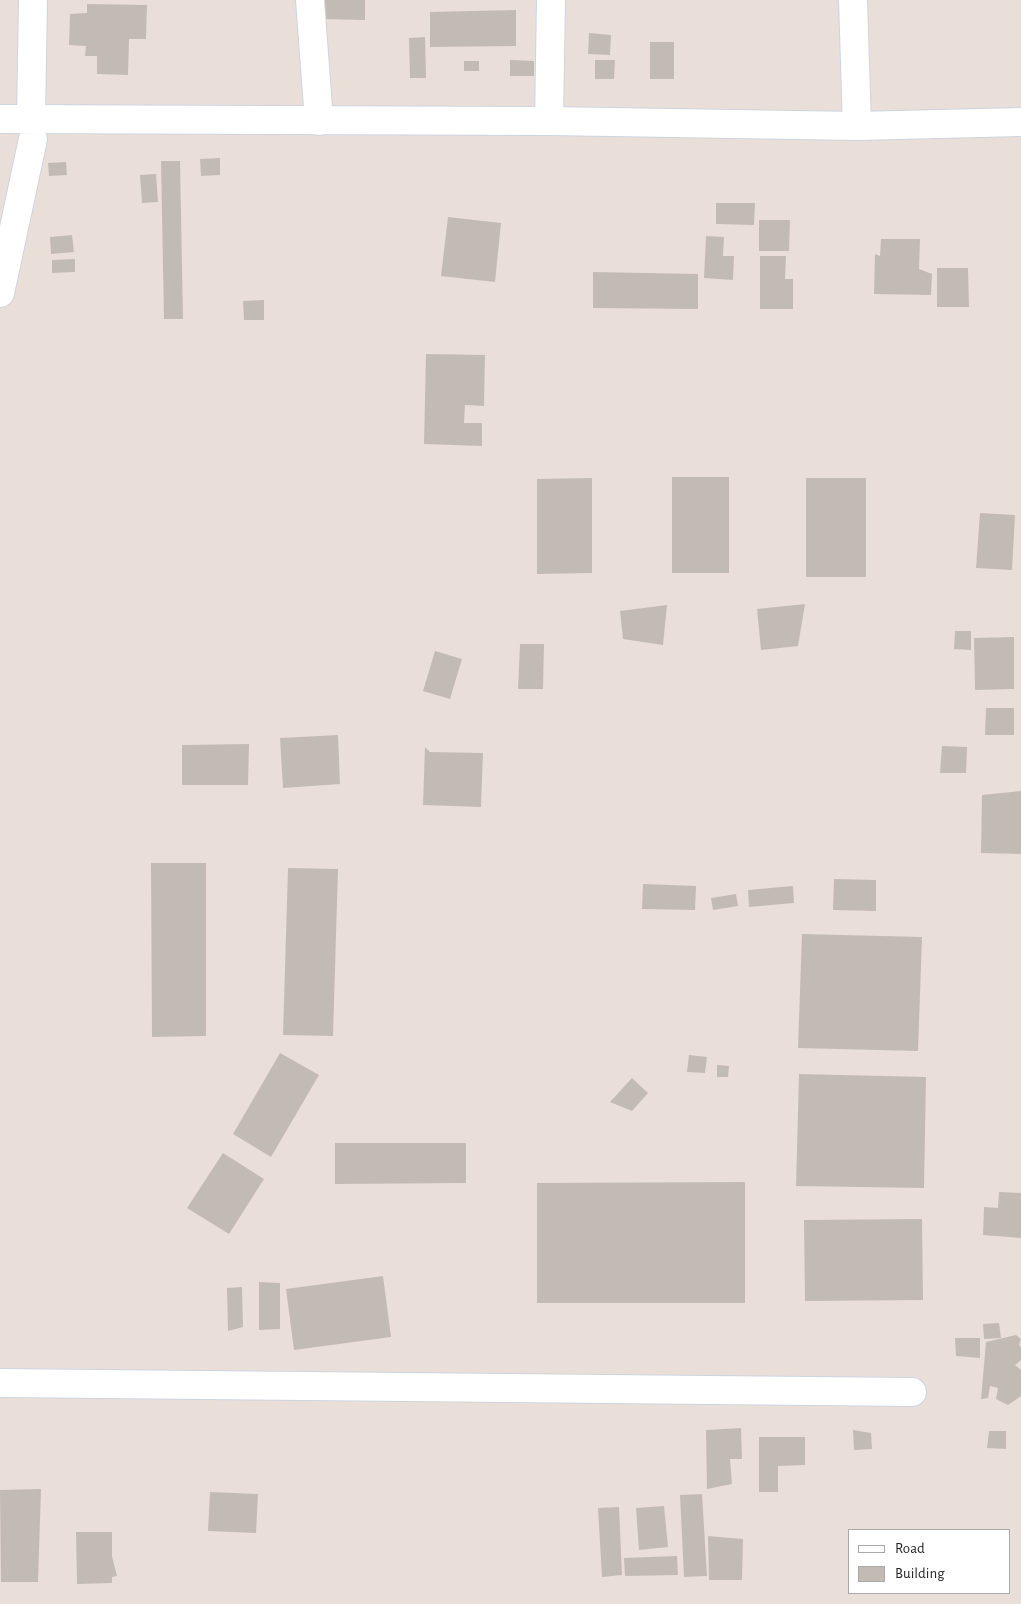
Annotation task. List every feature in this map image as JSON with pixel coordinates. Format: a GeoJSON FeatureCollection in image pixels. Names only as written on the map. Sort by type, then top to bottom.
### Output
{"type":"FeatureCollection","features":[{"type":"Feature","properties":{"kind":"street"},"geometry":{"type":"LineString","coordinates":[[0,293],[32,129],[33,0]]}},
{"type":"Feature","properties":{"kind":"street"},"geometry":{"type":"LineString","coordinates":[[310,0],[319,121]]}},
{"type":"Feature","properties":{"kind":"street"},"geometry":{"type":"LineString","coordinates":[[549,121],[551,0]]}},
{"type":"Feature","properties":{"kind":"street"},"geometry":{"type":"LineString","coordinates":[[853,0],[857,126]]}},
{"type":"Feature","properties":{"kind":"street"},"geometry":{"type":"LineString","coordinates":[[0,120],[32,129],[319,121],[549,121],[857,126],[1021,122]]}},
{"type":"Feature","properties":{"kind":"street"},"geometry":{"type":"LineString","coordinates":[[0,1383],[912,1392]]}},
{"type":"Feature","properties":{"kind":"building"},"geometry":{"type":"Polygon","coordinates":[[[322,0],[365,0],[365,20],[322,19],[322,0]]]}},
{"type":"Feature","properties":{"kind":"building"},"geometry":{"type":"Polygon","coordinates":[[[87,4],[147,5],[146,39],[129,39],[128,75],[97,74],[97,56],[85,56],[86,46],[69,45],[70,14],[87,13],[87,4]]]}},
{"type":"Feature","properties":{"kind":"building"},"geometry":{"type":"Polygon","coordinates":[[[516,10],[516,46],[430,47],[430,12],[516,10]]]}},
{"type":"Feature","properties":{"kind":"building"},"geometry":{"type":"Polygon","coordinates":[[[589,33],[611,35],[610,55],[588,54],[589,33]]]}},
{"type":"Feature","properties":{"kind":"building"},"geometry":{"type":"Polygon","coordinates":[[[425,37],[426,78],[410,78],[409,38],[425,37]]]}},
{"type":"Feature","properties":{"kind":"building"},"geometry":{"type":"Polygon","coordinates":[[[650,42],[674,42],[674,79],[650,79],[650,42]]]}},
{"type":"Feature","properties":{"kind":"building"},"geometry":{"type":"Polygon","coordinates":[[[510,60],[534,61],[534,76],[510,76],[510,60]]]}},
{"type":"Feature","properties":{"kind":"building"},"geometry":{"type":"Polygon","coordinates":[[[595,60],[615,60],[614,79],[595,79],[595,60]]]}},
{"type":"Feature","properties":{"kind":"building"},"geometry":{"type":"Polygon","coordinates":[[[464,61],[479,61],[479,71],[464,71],[464,61]]]}},
{"type":"Feature","properties":{"kind":"building"},"geometry":{"type":"Polygon","coordinates":[[[220,158],[220,175],[201,176],[200,159],[220,158]]]}},
{"type":"Feature","properties":{"kind":"building"},"geometry":{"type":"Polygon","coordinates":[[[161,161],[180,161],[183,319],[164,319],[161,161]]]}},
{"type":"Feature","properties":{"kind":"building"},"geometry":{"type":"Polygon","coordinates":[[[66,162],[67,175],[49,176],[48,163],[66,162]]]}},
{"type":"Feature","properties":{"kind":"building"},"geometry":{"type":"Polygon","coordinates":[[[156,174],[158,202],[142,203],[140,175],[156,174]]]}},
{"type":"Feature","properties":{"kind":"building"},"geometry":{"type":"Polygon","coordinates":[[[716,203],[755,203],[754,225],[716,224],[716,203]]]}},
{"type":"Feature","properties":{"kind":"building"},"geometry":{"type":"Polygon","coordinates":[[[448,217],[501,223],[495,282],[441,276],[448,217]]]}},
{"type":"Feature","properties":{"kind":"building"},"geometry":{"type":"Polygon","coordinates":[[[759,220],[790,220],[789,251],[759,251],[759,220]]]}},
{"type":"Feature","properties":{"kind":"building"},"geometry":{"type":"Polygon","coordinates":[[[72,235],[74,252],[51,254],[50,237],[72,235]]]}},
{"type":"Feature","properties":{"kind":"building"},"geometry":{"type":"Polygon","coordinates":[[[706,236],[724,237],[723,256],[734,256],[733,280],[704,278],[706,236]]]}},
{"type":"Feature","properties":{"kind":"building"},"geometry":{"type":"Polygon","coordinates":[[[881,239],[920,239],[919,269],[932,274],[931,295],[874,294],[875,254],[880,256],[881,239]]]}},
{"type":"Feature","properties":{"kind":"building"},"geometry":{"type":"Polygon","coordinates":[[[760,256],[786,256],[785,279],[793,279],[793,309],[760,309],[760,256]]]}},
{"type":"Feature","properties":{"kind":"building"},"geometry":{"type":"Polygon","coordinates":[[[75,259],[75,272],[52,273],[52,260],[75,259]]]}},
{"type":"Feature","properties":{"kind":"building"},"geometry":{"type":"Polygon","coordinates":[[[937,268],[968,268],[969,307],[937,307],[937,268]]]}},
{"type":"Feature","properties":{"kind":"building"},"geometry":{"type":"Polygon","coordinates":[[[593,272],[698,274],[698,309],[593,308],[593,272]]]}},
{"type":"Feature","properties":{"kind":"building"},"geometry":{"type":"Polygon","coordinates":[[[264,300],[264,320],[244,320],[243,301],[264,300]]]}},
{"type":"Feature","properties":{"kind":"building"},"geometry":{"type":"Polygon","coordinates":[[[426,354],[485,355],[484,406],[465,405],[464,423],[482,423],[482,446],[424,444],[426,354]]]}},
{"type":"Feature","properties":{"kind":"building"},"geometry":{"type":"Polygon","coordinates":[[[672,477],[729,477],[729,573],[672,573],[672,477]]]}},
{"type":"Feature","properties":{"kind":"building"},"geometry":{"type":"Polygon","coordinates":[[[592,478],[592,573],[537,574],[537,479],[592,478]]]}},
{"type":"Feature","properties":{"kind":"building"},"geometry":{"type":"Polygon","coordinates":[[[806,478],[866,478],[866,577],[806,577],[806,478]]]}},
{"type":"Feature","properties":{"kind":"building"},"geometry":{"type":"Polygon","coordinates":[[[980,513],[1015,515],[1012,570],[976,568],[980,513]]]}},
{"type":"Feature","properties":{"kind":"building"},"geometry":{"type":"Polygon","coordinates":[[[805,604],[798,646],[761,650],[757,609],[805,604]]]}},
{"type":"Feature","properties":{"kind":"building"},"geometry":{"type":"Polygon","coordinates":[[[667,605],[663,645],[623,639],[620,611],[667,605]]]}},
{"type":"Feature","properties":{"kind":"building"},"geometry":{"type":"Polygon","coordinates":[[[955,631],[971,631],[971,650],[954,649],[955,631]]]}},
{"type":"Feature","properties":{"kind":"building"},"geometry":{"type":"Polygon","coordinates":[[[1014,637],[1014,689],[975,690],[974,638],[1014,637]]]}},
{"type":"Feature","properties":{"kind":"building"},"geometry":{"type":"Polygon","coordinates":[[[520,644],[544,644],[543,689],[518,689],[520,644]]]}},
{"type":"Feature","properties":{"kind":"building"},"geometry":{"type":"Polygon","coordinates":[[[435,651],[462,659],[450,699],[423,691],[435,651]]]}},
{"type":"Feature","properties":{"kind":"building"},"geometry":{"type":"Polygon","coordinates":[[[986,708],[1014,708],[1014,735],[985,735],[986,708]]]}},
{"type":"Feature","properties":{"kind":"building"},"geometry":{"type":"Polygon","coordinates":[[[338,735],[340,784],[283,788],[280,738],[338,735]]]}},
{"type":"Feature","properties":{"kind":"building"},"geometry":{"type":"Polygon","coordinates":[[[249,744],[248,785],[182,785],[182,745],[249,744]]]}},
{"type":"Feature","properties":{"kind":"building"},"geometry":{"type":"Polygon","coordinates":[[[942,746],[967,747],[966,773],[940,773],[942,746]]]}},
{"type":"Feature","properties":{"kind":"building"},"geometry":{"type":"Polygon","coordinates":[[[425,747],[430,752],[483,753],[481,807],[423,805],[425,747]]]}},
{"type":"Feature","properties":{"kind":"building"},"geometry":{"type":"Polygon","coordinates":[[[1021,791],[1021,854],[981,853],[982,795],[1021,791]]]}},
{"type":"Feature","properties":{"kind":"building"},"geometry":{"type":"Polygon","coordinates":[[[151,863],[206,863],[206,1036],[152,1037],[151,863]]]}},
{"type":"Feature","properties":{"kind":"building"},"geometry":{"type":"Polygon","coordinates":[[[288,868],[338,869],[333,1036],[283,1035],[288,868]]]}},
{"type":"Feature","properties":{"kind":"building"},"geometry":{"type":"Polygon","coordinates":[[[834,879],[876,880],[876,911],[833,910],[834,879]]]}},
{"type":"Feature","properties":{"kind":"building"},"geometry":{"type":"Polygon","coordinates":[[[643,884],[696,886],[695,910],[642,909],[643,884]]]}},
{"type":"Feature","properties":{"kind":"building"},"geometry":{"type":"Polygon","coordinates":[[[793,886],[794,903],[749,907],[748,890],[793,886]]]}},
{"type":"Feature","properties":{"kind":"building"},"geometry":{"type":"Polygon","coordinates":[[[736,894],[738,906],[713,910],[711,898],[736,894]]]}},
{"type":"Feature","properties":{"kind":"building"},"geometry":{"type":"Polygon","coordinates":[[[802,934],[922,937],[918,1051],[798,1048],[802,934]]]}},
{"type":"Feature","properties":{"kind":"building"},"geometry":{"type":"Polygon","coordinates":[[[280,1053],[319,1075],[271,1157],[233,1134],[280,1053]]]}},
{"type":"Feature","properties":{"kind":"building"},"geometry":{"type":"Polygon","coordinates":[[[689,1055],[707,1057],[705,1073],[687,1072],[689,1055]]]}},
{"type":"Feature","properties":{"kind":"building"},"geometry":{"type":"Polygon","coordinates":[[[717,1065],[729,1066],[728,1077],[717,1077],[717,1065]]]}},
{"type":"Feature","properties":{"kind":"building"},"geometry":{"type":"Polygon","coordinates":[[[799,1074],[926,1077],[924,1188],[796,1186],[799,1074]]]}},
{"type":"Feature","properties":{"kind":"building"},"geometry":{"type":"Polygon","coordinates":[[[632,1078],[648,1093],[632,1111],[610,1102],[632,1078]]]}},
{"type":"Feature","properties":{"kind":"building"},"geometry":{"type":"Polygon","coordinates":[[[335,1143],[466,1143],[466,1183],[335,1184],[335,1143]]]}},
{"type":"Feature","properties":{"kind":"building"},"geometry":{"type":"Polygon","coordinates":[[[223,1153],[264,1179],[229,1234],[187,1208],[223,1153]]]}},
{"type":"Feature","properties":{"kind":"building"},"geometry":{"type":"Polygon","coordinates":[[[745,1182],[745,1303],[537,1303],[537,1183],[745,1182]]]}},
{"type":"Feature","properties":{"kind":"building"},"geometry":{"type":"Polygon","coordinates":[[[999,1192],[1021,1193],[1021,1238],[983,1235],[984,1207],[998,1208],[999,1192]]]}},
{"type":"Feature","properties":{"kind":"building"},"geometry":{"type":"Polygon","coordinates":[[[922,1219],[923,1300],[805,1301],[804,1220],[922,1219]]]}},
{"type":"Feature","properties":{"kind":"building"},"geometry":{"type":"Polygon","coordinates":[[[383,1276],[391,1337],[294,1350],[286,1289],[383,1276]]]}},
{"type":"Feature","properties":{"kind":"building"},"geometry":{"type":"Polygon","coordinates":[[[259,1282],[280,1283],[280,1329],[259,1330],[259,1282]]]}},
{"type":"Feature","properties":{"kind":"building"},"geometry":{"type":"Polygon","coordinates":[[[242,1287],[243,1327],[228,1331],[227,1288],[242,1287]]]}},
{"type":"Feature","properties":{"kind":"building"},"geometry":{"type":"Polygon","coordinates":[[[999,1323],[1001,1338],[984,1339],[983,1324],[999,1323]]]}},
{"type":"Feature","properties":{"kind":"building"},"geometry":{"type":"Polygon","coordinates":[[[1016,1335],[1021,1339],[1019,1345],[1021,1347],[1021,1360],[1015,1365],[1021,1370],[1021,1396],[1008,1405],[996,1399],[998,1388],[990,1386],[988,1398],[981,1399],[986,1342],[1016,1335]]]}},
{"type":"Feature","properties":{"kind":"building"},"geometry":{"type":"Polygon","coordinates":[[[955,1338],[980,1338],[980,1358],[956,1356],[955,1338]]]}},
{"type":"Feature","properties":{"kind":"building"},"geometry":{"type":"Polygon","coordinates":[[[741,1428],[742,1459],[730,1459],[732,1484],[707,1489],[706,1430],[741,1428]]]}},
{"type":"Feature","properties":{"kind":"building"},"geometry":{"type":"Polygon","coordinates":[[[853,1430],[871,1433],[872,1449],[854,1450],[853,1430]]]}},
{"type":"Feature","properties":{"kind":"building"},"geometry":{"type":"Polygon","coordinates":[[[989,1431],[1006,1431],[1006,1449],[987,1448],[989,1431]]]}},
{"type":"Feature","properties":{"kind":"building"},"geometry":{"type":"Polygon","coordinates":[[[759,1437],[805,1437],[805,1465],[778,1466],[778,1492],[759,1492],[759,1437]]]}},
{"type":"Feature","properties":{"kind":"building"},"geometry":{"type":"Polygon","coordinates":[[[41,1489],[38,1582],[1,1582],[0,1490],[41,1489]]]}},
{"type":"Feature","properties":{"kind":"building"},"geometry":{"type":"Polygon","coordinates":[[[210,1492],[258,1494],[256,1533],[208,1531],[210,1492]]]}},
{"type":"Feature","properties":{"kind":"building"},"geometry":{"type":"Polygon","coordinates":[[[702,1494],[707,1576],[684,1577],[680,1495],[702,1494]]]}},
{"type":"Feature","properties":{"kind":"building"},"geometry":{"type":"Polygon","coordinates":[[[664,1506],[668,1547],[639,1550],[636,1508],[664,1506]]]}},
{"type":"Feature","properties":{"kind":"building"},"geometry":{"type":"Polygon","coordinates":[[[619,1507],[622,1575],[602,1577],[598,1508],[619,1507]]]}},
{"type":"Feature","properties":{"kind":"building"},"geometry":{"type":"Polygon","coordinates":[[[76,1532],[112,1532],[112,1556],[117,1576],[112,1577],[112,1583],[77,1584],[76,1532]]]}},
{"type":"Feature","properties":{"kind":"building"},"geometry":{"type":"Polygon","coordinates":[[[708,1536],[743,1539],[742,1580],[709,1580],[708,1536]]]}},
{"type":"Feature","properties":{"kind":"building"},"geometry":{"type":"Polygon","coordinates":[[[677,1556],[678,1575],[625,1576],[624,1558],[677,1556]]]}}]}
